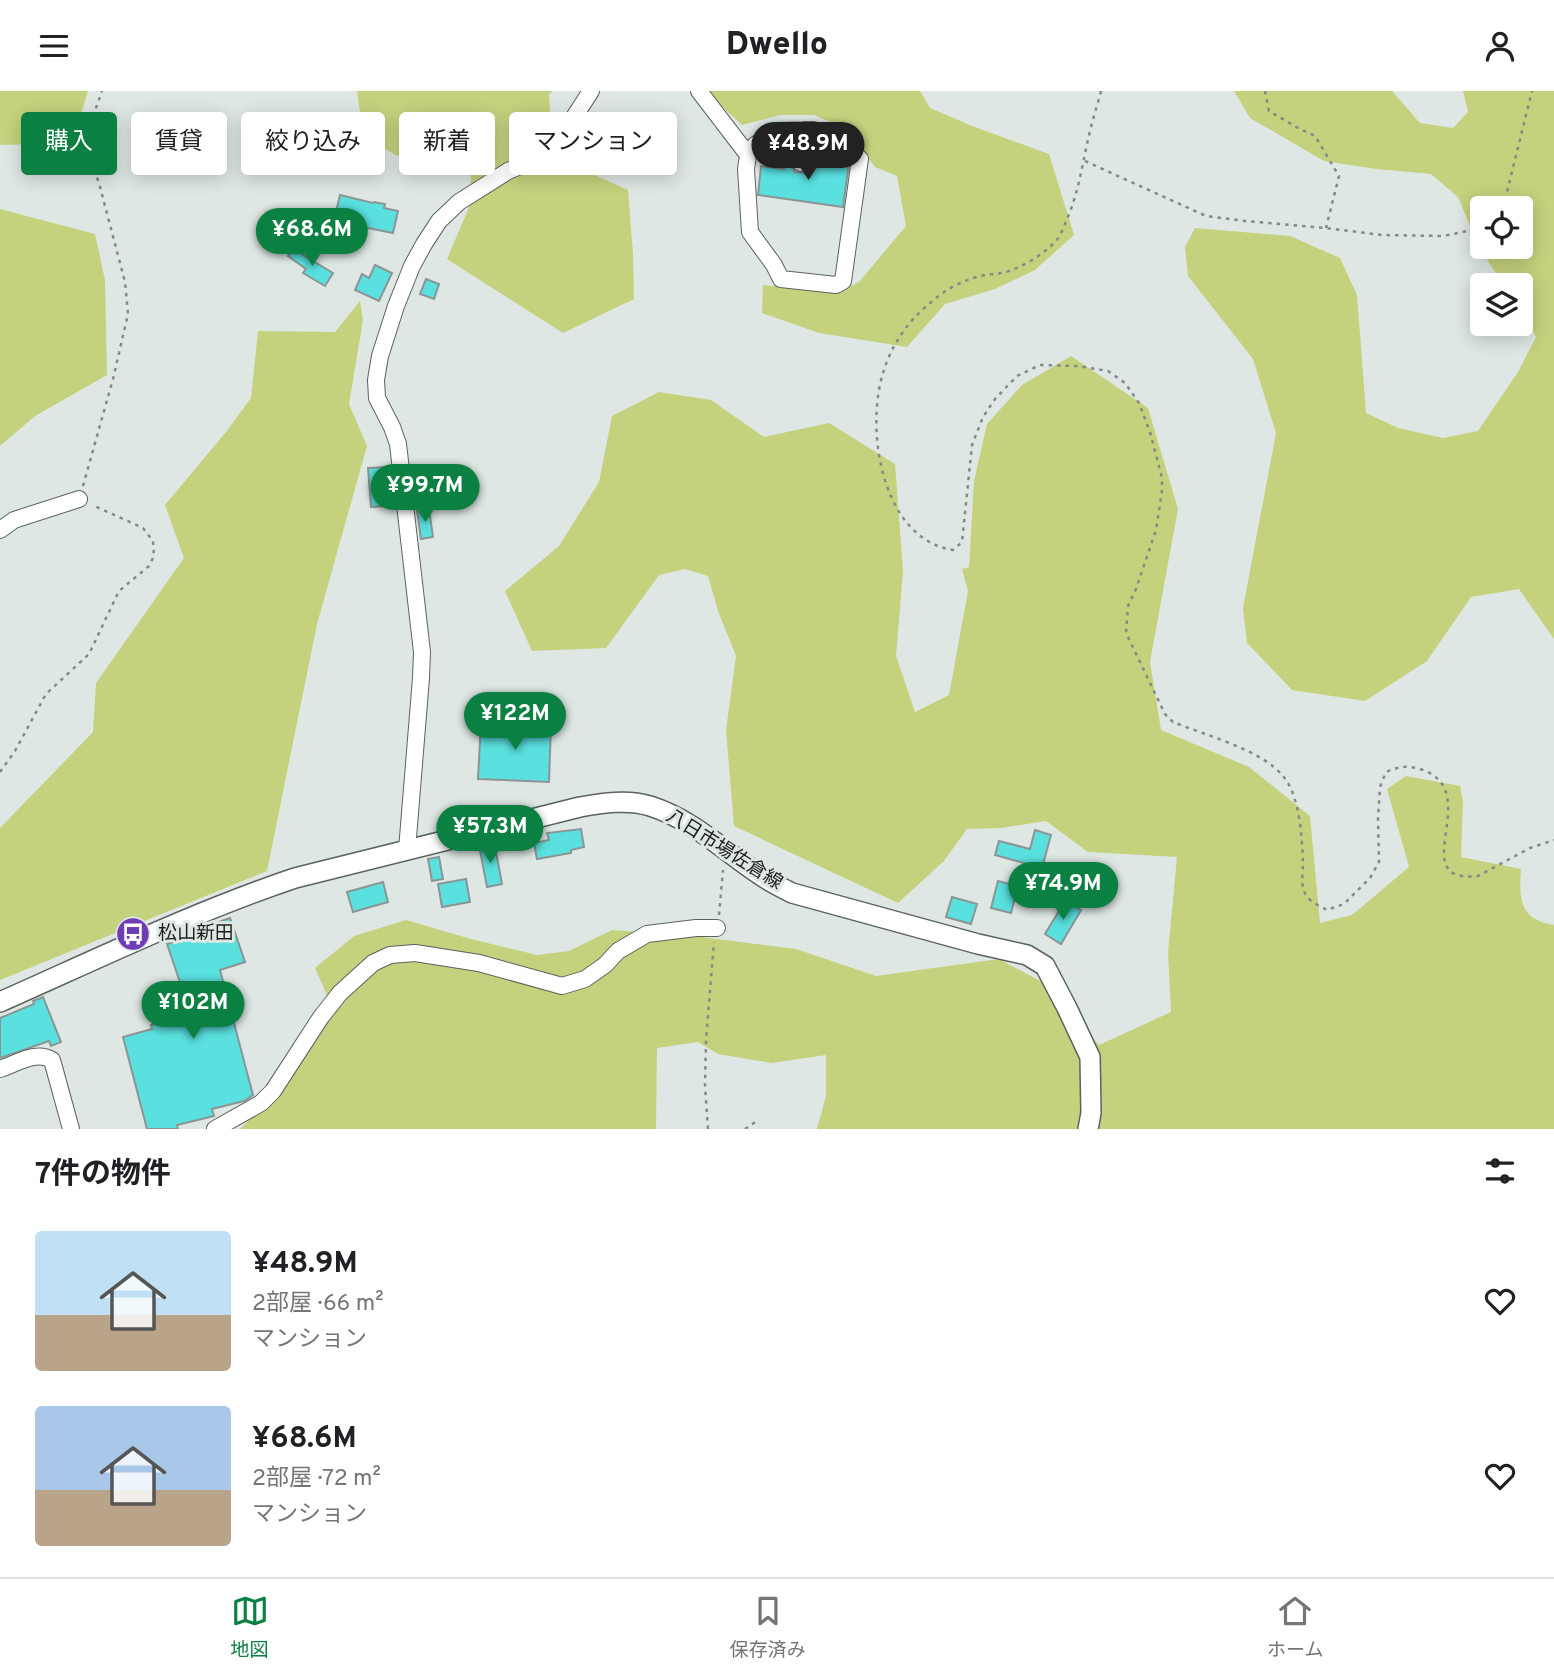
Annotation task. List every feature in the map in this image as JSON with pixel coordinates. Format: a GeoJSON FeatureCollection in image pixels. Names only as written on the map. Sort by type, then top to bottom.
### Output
{"type":"FeatureCollection","features":[{"type":"Feature","properties":{"kind":"main road","name":"八日市場佐倉線"},"geometry":{"type":"LineString","coordinates":[[0,1002],[186,920],[295,878],[580,807],[607,803],[649,805],[708,836],[769,881],[792,893],[1027,955],[1045,966],[1090,1057],[1091,1113],[1088,1129]]}},
{"type":"Feature","properties":{"kind":"street"},"geometry":{"type":"LineString","coordinates":[[407,850],[422,652],[398,444],[377,398],[376,380],[380,356],[412,266],[439,221],[459,202],[508,171],[547,155],[591,91]]}},
{"type":"Feature","properties":{"kind":"street"},"geometry":{"type":"LineString","coordinates":[[699,91],[748,155]]}},
{"type":"Feature","properties":{"kind":"street"},"geometry":{"type":"LineString","coordinates":[[801,163],[805,130]]}},
{"type":"Feature","properties":{"kind":"street"},"geometry":{"type":"LineString","coordinates":[[805,130],[835,135],[860,159],[843,281],[836,285],[781,279],[750,232],[746,169],[748,155],[755,145],[777,131],[805,130]]}},
{"type":"Feature","properties":{"kind":"street"},"geometry":{"type":"LineString","coordinates":[[0,530],[14,520],[79,499]]}},
{"type":"Feature","properties":{"kind":"street"},"geometry":{"type":"LineString","coordinates":[[215,1129],[261,1103],[273,1091],[321,1017],[340,993],[373,963],[390,955],[415,953],[479,963],[562,986],[585,979],[605,965],[618,951],[647,935],[717,928]]}},
{"type":"Feature","properties":{"kind":"street"},"geometry":{"type":"LineString","coordinates":[[0,1069],[37,1056],[52,1060],[71,1129]]}},
{"type":"Feature","properties":{"kind":"path"},"geometry":{"type":"LineString","coordinates":[[0,772],[15,751],[46,694],[89,654],[119,591],[149,566],[154,557],[153,541],[143,528],[79,499],[113,379],[128,314],[125,282],[85,139],[102,91]]}},
{"type":"Feature","properties":{"kind":"path"},"geometry":{"type":"LineString","coordinates":[[1101,91],[1072,207],[1056,242],[1021,267],[984,275],[947,290],[914,319],[896,341],[882,374],[876,415],[877,450],[883,477],[906,522],[923,538],[940,548],[953,550],[962,542],[972,445],[983,417],[995,398],[1017,376],[1040,365],[1078,366],[1108,371],[1125,383],[1139,403],[1162,478],[1156,530],[1128,606],[1126,633],[1165,714],[1173,722],[1250,752],[1273,766],[1292,789],[1299,818],[1306,896],[1327,910],[1344,904],[1370,878],[1379,862],[1380,787],[1386,772],[1397,767],[1413,767],[1428,772],[1443,786],[1449,815],[1444,861],[1452,873],[1478,876],[1530,848],[1554,840]]}},
{"type":"Feature","properties":{"kind":"path"},"geometry":{"type":"LineString","coordinates":[[1265,91],[1269,111],[1315,136],[1339,176],[1326,227]]}},
{"type":"Feature","properties":{"kind":"path"},"geometry":{"type":"LineString","coordinates":[[1506,196],[1532,91]]}},
{"type":"Feature","properties":{"kind":"path"},"geometry":{"type":"LineString","coordinates":[[1085,161],[1206,216],[1382,235],[1443,236],[1470,230]]}},
{"type":"Feature","properties":{"kind":"path"},"geometry":{"type":"LineString","coordinates":[[708,1129],[706,1040],[725,849]]}},
{"type":"Feature","properties":{"kind":"path"},"geometry":{"type":"LineString","coordinates":[[745,1129],[758,1120]]}},
{"type":"Feature","properties":{"kind":"green space"},"geometry":{"type":"Polygon","coordinates":[[[0,91],[88,91],[82,112],[21,112],[21,144],[0,145],[0,91]]]}},
{"type":"Feature","properties":{"kind":"green space"},"geometry":{"type":"Polygon","coordinates":[[[357,91],[553,91],[549,94],[550,112],[509,112],[509,175],[594,175],[628,190],[634,299],[563,333],[447,259],[470,205],[471,175],[495,175],[495,112],[399,112],[399,156],[385,148],[385,112],[360,112],[357,91]]]}},
{"type":"Feature","properties":{"kind":"green space"},"geometry":{"type":"Polygon","coordinates":[[[705,91],[920,91],[930,108],[1049,154],[1074,235],[1035,270],[995,289],[945,304],[907,347],[819,333],[762,313],[763,285],[839,292],[859,282],[906,226],[897,176],[875,167],[845,128],[814,115],[780,115],[742,125],[705,91]]]}},
{"type":"Feature","properties":{"kind":"green space"},"geometry":{"type":"Polygon","coordinates":[[[1234,91],[1392,91],[1420,123],[1453,128],[1468,112],[1463,91],[1554,91],[1554,639],[1519,589],[1471,597],[1427,661],[1365,701],[1292,690],[1247,643],[1243,608],[1276,433],[1253,359],[1188,276],[1185,247],[1195,228],[1290,236],[1340,258],[1357,295],[1366,413],[1398,428],[1443,438],[1478,431],[1518,372],[1536,337],[1533,332],[1533,273],[1496,273],[1487,259],[1533,259],[1533,196],[1470,196],[1470,226],[1458,197],[1431,174],[1324,161],[1250,118],[1234,91]]]}},
{"type":"Feature","properties":{"kind":"green space"},"geometry":{"type":"Polygon","coordinates":[[[0,209],[95,234],[105,280],[107,375],[35,416],[0,446],[0,209]]]}},
{"type":"Feature","properties":{"kind":"green space"},"geometry":{"type":"Polygon","coordinates":[[[360,301],[363,320],[349,404],[367,446],[317,624],[267,871],[0,980],[0,828],[93,732],[96,683],[184,558],[165,505],[251,398],[258,331],[335,332],[360,301]]]}},
{"type":"Feature","properties":{"kind":"green space"},"geometry":{"type":"Polygon","coordinates":[[[1071,356],[1148,408],[1178,509],[1150,662],[1161,730],[1249,767],[1310,816],[1320,923],[1352,915],[1409,867],[1387,789],[1406,776],[1460,786],[1463,801],[1461,857],[1521,869],[1521,898],[1528,913],[1542,922],[1554,925],[1554,1129],[817,1129],[826,1096],[826,1055],[772,1063],[718,1054],[698,1042],[657,1048],[656,1129],[240,1129],[293,1074],[334,1011],[315,968],[354,936],[406,920],[537,955],[569,951],[612,930],[686,935],[796,949],[876,976],[999,959],[1044,983],[1099,1045],[1171,1012],[1168,952],[1177,857],[1088,852],[1046,821],[1001,828],[967,829],[944,861],[898,903],[734,826],[726,730],[736,656],[718,611],[708,576],[685,569],[659,575],[606,648],[532,651],[505,591],[559,546],[599,482],[612,416],[659,392],[711,400],[764,437],[829,423],[895,464],[903,571],[896,656],[915,712],[949,695],[968,591],[962,569],[969,567],[974,481],[987,424],[1022,385],[1071,356]]]}},
{"type":"Feature","properties":{"kind":"building"},"geometry":{"type":"Polygon","coordinates":[[[815,155],[849,163],[843,207],[758,195],[761,166],[784,169],[785,164],[791,165],[795,172],[804,173],[813,168],[815,155]]]}},
{"type":"Feature","properties":{"kind":"building"},"geometry":{"type":"Polygon","coordinates":[[[340,195],[385,204],[384,208],[398,211],[393,233],[353,225],[343,252],[326,246],[337,216],[340,195]]]}},
{"type":"Feature","properties":{"kind":"building"},"geometry":{"type":"Polygon","coordinates":[[[293,249],[333,273],[325,286],[303,273],[306,269],[288,256],[293,249]]]}},
{"type":"Feature","properties":{"kind":"building"},"geometry":{"type":"Polygon","coordinates":[[[375,265],[392,273],[379,301],[355,290],[362,274],[369,278],[375,265]]]}},
{"type":"Feature","properties":{"kind":"building"},"geometry":{"type":"Polygon","coordinates":[[[426,279],[439,284],[434,299],[420,294],[426,279]]]}},
{"type":"Feature","properties":{"kind":"building"},"geometry":{"type":"Polygon","coordinates":[[[387,467],[393,496],[389,496],[389,506],[371,507],[368,468],[387,467]]]}},
{"type":"Feature","properties":{"kind":"building"},"geometry":{"type":"Polygon","coordinates":[[[429,509],[433,537],[421,539],[417,510],[429,509]]]}},
{"type":"Feature","properties":{"kind":"building"},"geometry":{"type":"Polygon","coordinates":[[[481,722],[551,725],[549,782],[478,779],[481,722]]]}},
{"type":"Feature","properties":{"kind":"building"},"geometry":{"type":"Polygon","coordinates":[[[581,829],[584,847],[571,850],[571,853],[537,859],[534,843],[549,840],[547,833],[581,829]]]}},
{"type":"Feature","properties":{"kind":"building"},"geometry":{"type":"Polygon","coordinates":[[[1035,830],[1051,835],[1042,868],[995,855],[999,841],[1030,849],[1035,830]]]}},
{"type":"Feature","properties":{"kind":"building"},"geometry":{"type":"Polygon","coordinates":[[[490,842],[492,853],[496,852],[502,884],[487,887],[479,845],[490,842]]]}},
{"type":"Feature","properties":{"kind":"building"},"geometry":{"type":"Polygon","coordinates":[[[439,857],[443,879],[432,881],[428,859],[439,857]]]}},
{"type":"Feature","properties":{"kind":"building"},"geometry":{"type":"Polygon","coordinates":[[[466,879],[470,902],[442,907],[438,884],[466,879]]]}},
{"type":"Feature","properties":{"kind":"building"},"geometry":{"type":"Polygon","coordinates":[[[998,881],[1018,886],[1011,913],[991,908],[998,881]]]}},
{"type":"Feature","properties":{"kind":"building"},"geometry":{"type":"Polygon","coordinates":[[[383,882],[388,902],[353,912],[347,892],[383,882]]]}},
{"type":"Feature","properties":{"kind":"building"},"geometry":{"type":"Polygon","coordinates":[[[952,897],[977,904],[971,924],[946,917],[952,897]]]}},
{"type":"Feature","properties":{"kind":"building"},"geometry":{"type":"Polygon","coordinates":[[[1065,901],[1081,910],[1061,944],[1045,934],[1065,901]]]}},
{"type":"Feature","properties":{"kind":"building"},"geometry":{"type":"Polygon","coordinates":[[[230,918],[245,962],[220,970],[253,1095],[244,1101],[212,1109],[214,1116],[177,1125],[178,1129],[147,1129],[123,1037],[152,1029],[151,1025],[187,1016],[188,1021],[220,1012],[213,985],[184,994],[167,944],[230,918]]]}},
{"type":"Feature","properties":{"kind":"building"},"geometry":{"type":"Polygon","coordinates":[[[43,997],[61,1042],[51,1046],[49,1041],[0,1058],[0,1018],[34,1004],[33,1001],[43,997]]]}},
{"type":"Feature","properties":{"kind":"place","name":"松山新田"},"geometry":{"type":"Point","coordinates":[133,934]}}]}
